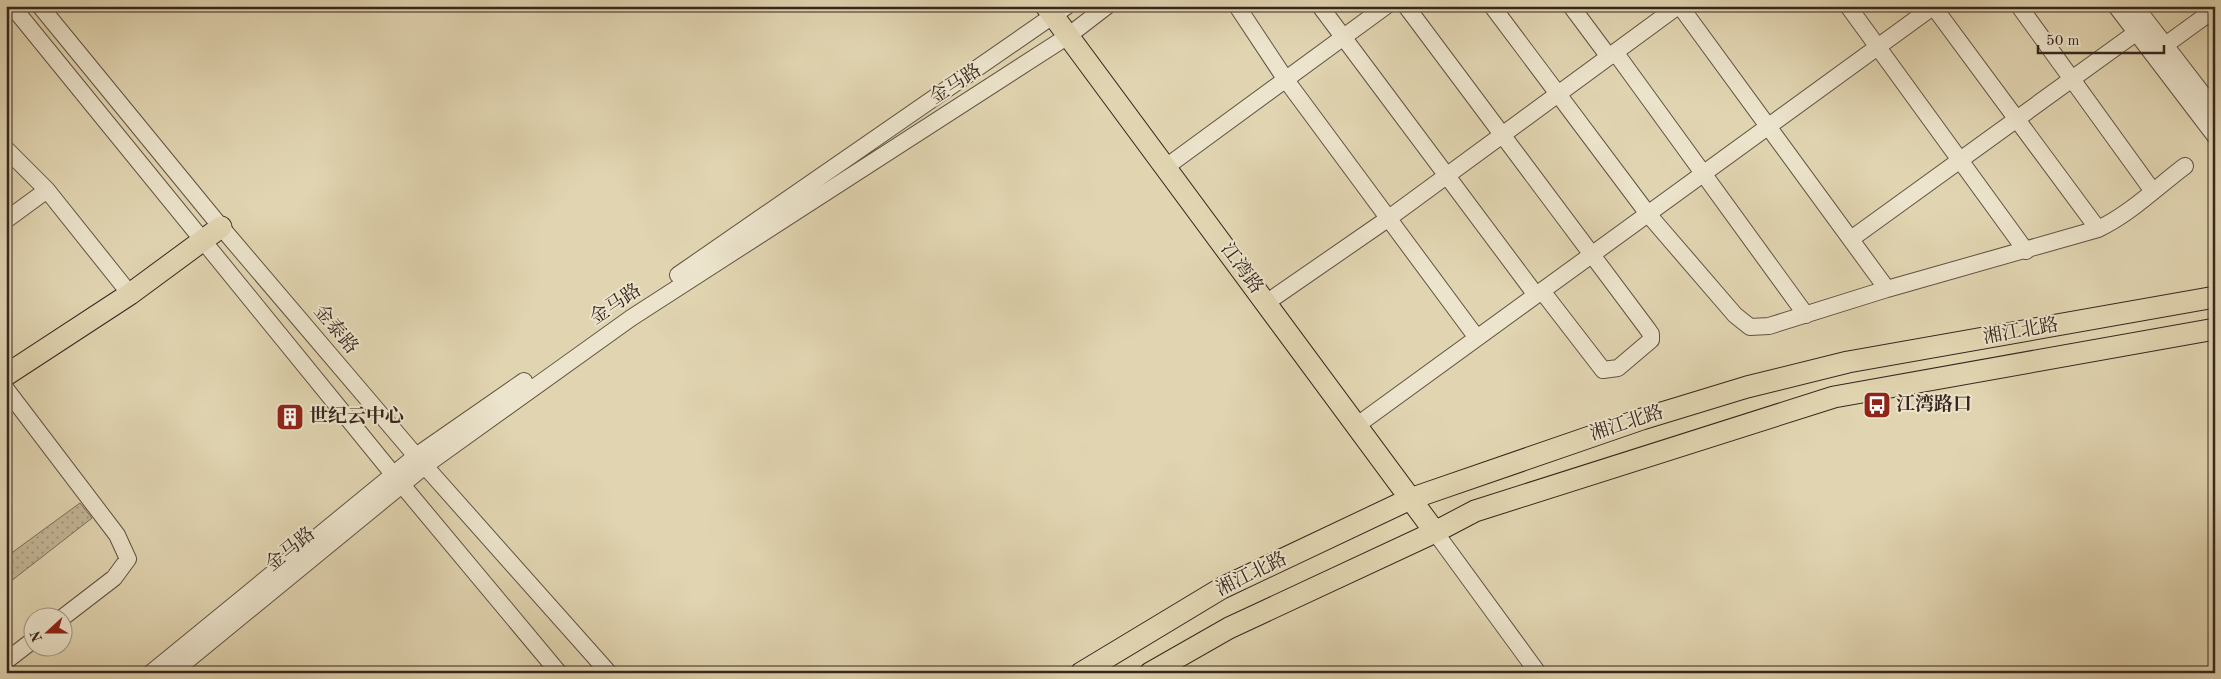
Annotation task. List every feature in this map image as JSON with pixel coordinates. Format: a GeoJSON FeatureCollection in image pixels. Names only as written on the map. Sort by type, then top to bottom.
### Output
{"type":"FeatureCollection","features":[{"type":"Feature","properties":{"kind":"main road","name":"江湾路"},"geometry":{"type":"LineString","coordinates":[[1056,9],[1068,36],[1435,532]]}},
{"type":"Feature","properties":{"kind":"main road"},"geometry":{"type":"LineString","coordinates":[[6,375],[130,294],[221,227]]}},
{"type":"Feature","properties":{"kind":"main road","name":"湘江北路"},"geometry":{"type":"LineString","coordinates":[[1081,673],[1222,588],[1410,499],[1642,418],[1747,387],[1848,362],[2215,297]]}},
{"type":"Feature","properties":{"kind":"main road","name":"湘江北路"},"geometry":{"type":"LineString","coordinates":[[1150,673],[1228,628],[1476,511],[1834,397],[2215,329]]}},
{"type":"Feature","properties":{"kind":"street"},"geometry":{"type":"LineString","coordinates":[[12,6],[398,479],[560,673]]}},
{"type":"Feature","properties":{"kind":"street","name":"金泰路"},"geometry":{"type":"LineString","coordinates":[[40,6],[221,227],[421,461],[609,673]]}},
{"type":"Feature","properties":{"kind":"street","name":"金马路"},"geometry":{"type":"LineString","coordinates":[[421,461],[631,318],[1068,36],[1107,6]]}},
{"type":"Feature","properties":{"kind":"street"},"geometry":{"type":"LineString","coordinates":[[1237,6],[1286,80],[1477,338]]}},
{"type":"Feature","properties":{"kind":"street"},"geometry":{"type":"LineString","coordinates":[[1320,6],[1447,176],[1539,293],[1603,370],[1618,368],[1648,344],[1651,340],[1651,334],[1406,6]]}},
{"type":"Feature","properties":{"kind":"street"},"geometry":{"type":"LineString","coordinates":[[1166,167],[1386,6]]}},
{"type":"Feature","properties":{"kind":"street"},"geometry":{"type":"LineString","coordinates":[[1492,6],[1648,214],[1735,315],[1750,327],[1769,326],[1887,289],[2098,229],[2118,220],[2152,190],[2185,166]]}},
{"type":"Feature","properties":{"kind":"street"},"geometry":{"type":"LineString","coordinates":[[1572,6],[1703,174],[1806,315]]}},
{"type":"Feature","properties":{"kind":"street"},"geometry":{"type":"LineString","coordinates":[[1266,304],[1389,218],[1679,6],[1887,289]]}},
{"type":"Feature","properties":{"kind":"street"},"geometry":{"type":"LineString","coordinates":[[1848,6],[2026,251]]}},
{"type":"Feature","properties":{"kind":"street"},"geometry":{"type":"LineString","coordinates":[[1356,426],[1934,6],[2098,229]]}},
{"type":"Feature","properties":{"kind":"street"},"geometry":{"type":"LineString","coordinates":[[2019,6],[2152,190]]}},
{"type":"Feature","properties":{"kind":"street"},"geometry":{"type":"LineString","coordinates":[[2116,6],[2164,46],[2215,110]]}},
{"type":"Feature","properties":{"kind":"street"},"geometry":{"type":"LineString","coordinates":[[2135,6],[2141,28],[2215,136]]}},
{"type":"Feature","properties":{"kind":"street","name":"金马路"},"geometry":{"type":"LineString","coordinates":[[151,673],[421,461],[1056,9]]}},
{"type":"Feature","properties":{"kind":"street"},"geometry":{"type":"LineString","coordinates":[[2164,46],[2215,9]]}},
{"type":"Feature","properties":{"kind":"street"},"geometry":{"type":"LineString","coordinates":[[1851,239],[2141,28]]}},
{"type":"Feature","properties":{"kind":"street"},"geometry":{"type":"LineString","coordinates":[[6,149],[47,190],[130,294]]}},
{"type":"Feature","properties":{"kind":"street"},"geometry":{"type":"LineString","coordinates":[[6,220],[47,190]]}},
{"type":"Feature","properties":{"kind":"street"},"geometry":{"type":"LineString","coordinates":[[6,389],[117,535],[128,559],[114,578],[72,610]]}},
{"type":"Feature","properties":{"kind":"street","name":"金马路"},"geometry":{"type":"LineString","coordinates":[[172,673],[398,479]]}},
{"type":"Feature","properties":{"kind":"street"},"geometry":{"type":"LineString","coordinates":[[1435,532],[1538,673]]}},
{"type":"Feature","properties":{"kind":"street"},"geometry":{"type":"LineString","coordinates":[[6,661],[22,649]]}},
{"type":"Feature","properties":{"kind":"shaded area"},"geometry":{"type":"Polygon","coordinates":[[[80,503],[92,518],[6,585],[6,557],[80,503]]]}},
{"type":"Feature","properties":{"kind":"place","name":"江湾路口"},"geometry":{"type":"Point","coordinates":[1877,405]}},
{"type":"Feature","properties":{"kind":"place","name":"世纪云中心"},"geometry":{"type":"Point","coordinates":[290,417]}}]}
